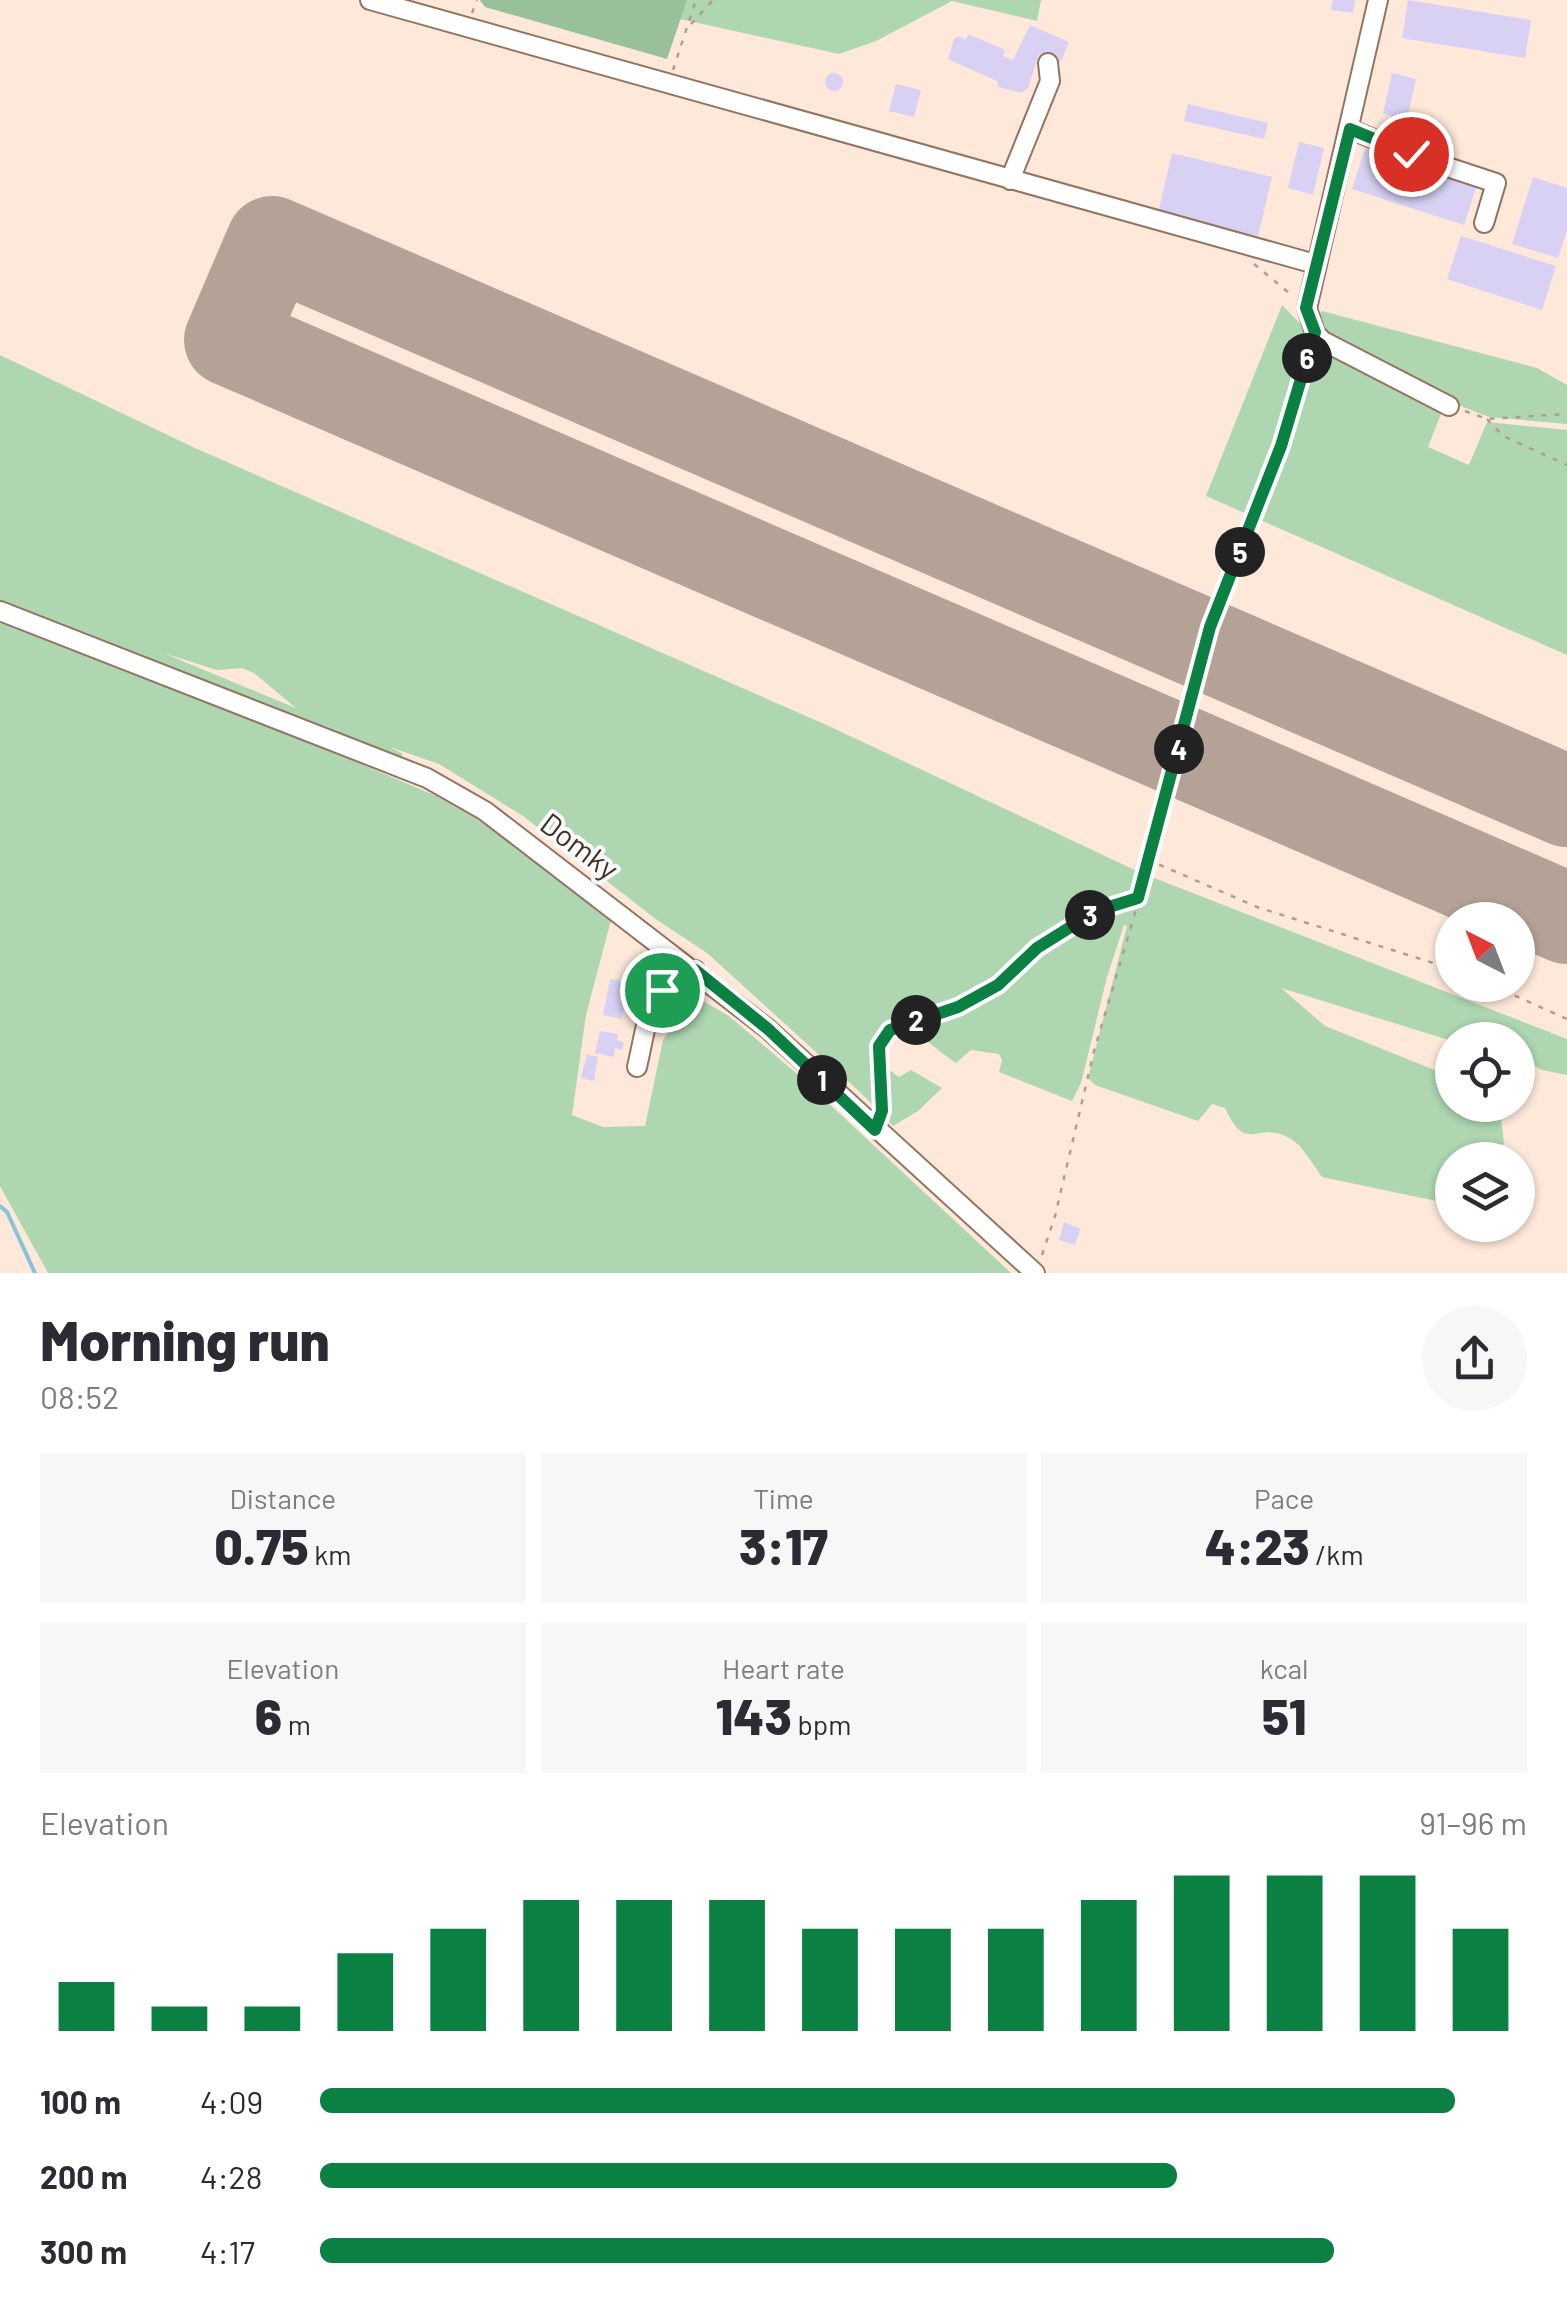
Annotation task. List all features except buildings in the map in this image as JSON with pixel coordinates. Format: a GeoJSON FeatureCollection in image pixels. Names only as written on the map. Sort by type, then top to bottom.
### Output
{"type":"FeatureCollection","features":[{"type":"Feature","properties":{"kind":"street"},"geometry":{"type":"LineString","coordinates":[[370,0],[1315,264]]}},
{"type":"Feature","properties":{"kind":"street"},"geometry":{"type":"LineString","coordinates":[[1378,0],[1306,308],[1322,341],[1449,406]]}},
{"type":"Feature","properties":{"kind":"street"},"geometry":{"type":"LineString","coordinates":[[1010,180],[1050,81],[1048,63]]}},
{"type":"Feature","properties":{"kind":"street"},"geometry":{"type":"LineString","coordinates":[[1350,129],[1496,183],[1484,223]]}},
{"type":"Feature","properties":{"kind":"street","name":"Domky"},"geometry":{"type":"LineString","coordinates":[[0,610],[426,778],[485,811],[768,1029],[1032,1270]]}},
{"type":"Feature","properties":{"kind":"street"},"geometry":{"type":"LineString","coordinates":[[637,1066],[654,1000],[670,983],[695,970]]}},
{"type":"Feature","properties":{"kind":"path"},"geometry":{"type":"LineString","coordinates":[[669,84],[696,0]]}},
{"type":"Feature","properties":{"kind":"path"},"geometry":{"type":"LineString","coordinates":[[687,29],[713,0]]}},
{"type":"Feature","properties":{"kind":"path"},"geometry":{"type":"LineString","coordinates":[[1248,246],[1250,261],[1306,308]]}},
{"type":"Feature","properties":{"kind":"path"},"geometry":{"type":"LineString","coordinates":[[1032,1270],[1055,1216],[1094,1051],[1150,862],[1210,627],[1281,446],[1315,332]]}},
{"type":"Feature","properties":{"kind":"path"},"geometry":{"type":"LineString","coordinates":[[1303,372],[1350,355]]}},
{"type":"Feature","properties":{"kind":"path"},"geometry":{"type":"LineString","coordinates":[[1449,406],[1488,419],[1567,414]]}},
{"type":"Feature","properties":{"kind":"path"},"geometry":{"type":"LineString","coordinates":[[1488,419],[1503,436],[1567,465]]}},
{"type":"Feature","properties":{"kind":"path"},"geometry":{"type":"LineString","coordinates":[[1150,862],[1257,907],[1435,965]]}},
{"type":"Feature","properties":{"kind":"path"},"geometry":{"type":"LineString","coordinates":[[875,1130],[882,1111],[879,1046],[890,1030],[958,1007],[998,985],[1037,948],[1096,911],[1138,898]]}},
{"type":"Feature","properties":{"kind":"path"},"geometry":{"type":"LineString","coordinates":[[1531,1002],[1567,1018]]}},
{"type":"Feature","properties":{"kind":"green space"},"geometry":{"type":"Polygon","coordinates":[[[480,0],[687,0],[667,59],[485,7],[480,0]]]}},
{"type":"Feature","properties":{"kind":"green space"},"geometry":{"type":"Polygon","coordinates":[[[687,0],[1041,0],[1037,21],[952,1],[876,41],[839,54],[680,19],[687,0]]]}},
{"type":"Feature","properties":{"kind":"green space"},"geometry":{"type":"Polygon","coordinates":[[[1282,305],[1323,347],[1442,411],[1428,447],[1469,465],[1487,422],[1567,430],[1567,655],[1206,496],[1282,305]]]}},
{"type":"Feature","properties":{"kind":"green space"},"geometry":{"type":"Polygon","coordinates":[[[1322,311],[1537,368],[1567,385],[1567,424],[1489,417],[1438,397],[1333,342],[1315,319],[1322,311]]]}},
{"type":"Feature","properties":{"kind":"green space"},"geometry":{"type":"Polygon","coordinates":[[[0,355],[195,448],[831,727],[1139,872],[1435,987],[1435,1002],[1472,1002],[1523,1022],[1435,1022],[1435,1036],[1281,988],[1325,1026],[1435,1070],[1435,1122],[1502,1122],[1504,1142],[1435,1142],[1435,1201],[1322,1177],[1291,1139],[1269,1132],[1240,1131],[1225,1108],[1212,1104],[1198,1121],[1095,1085],[1088,1078],[1127,926],[1124,925],[1081,1083],[1072,1101],[999,1072],[999,1054],[971,1050],[956,1063],[903,1025],[881,1042],[884,1063],[899,1077],[911,1070],[942,1088],[918,1111],[893,1126],[707,953],[657,920],[523,816],[439,764],[390,747],[403,754],[400,759],[0,603],[0,355]],[[163,653],[296,708],[254,673],[242,668],[217,670],[163,653]]]}},
{"type":"Feature","properties":{"kind":"green space"},"geometry":{"type":"Polygon","coordinates":[[[0,621],[434,795],[495,829],[611,920],[586,1015],[572,1115],[603,1127],[645,1126],[663,1040],[684,1011],[705,1002],[729,1016],[796,1073],[1011,1273],[48,1273],[0,1186],[0,621]]]}},
{"type":"Feature","properties":{"kind":"green space"},"geometry":{"type":"Polygon","coordinates":[[[1535,1027],[1567,1039],[1567,1075],[1535,1066],[1535,1027]]]}},
{"type":"Feature","properties":{"kind":"waterway"},"geometry":{"type":"LineString","coordinates":[[0,1206],[7,1212],[35,1273]]}},
{"type":"Feature","properties":{"kind":"runway"},"geometry":{"type":"LineString","coordinates":[[1567,801],[272,242],[230,340],[1567,918]]}},
{"type":"Feature","properties":{"kind":"route"},"geometry":{"type":"LineString","coordinates":[[662,990],[695,970],[768,1029],[875,1130],[882,1111],[879,1046],[890,1030],[958,1007],[998,985],[1037,948],[1096,911],[1138,898],[1210,627],[1281,446],[1315,332],[1306,308],[1350,129],[1411,154]]}}]}
